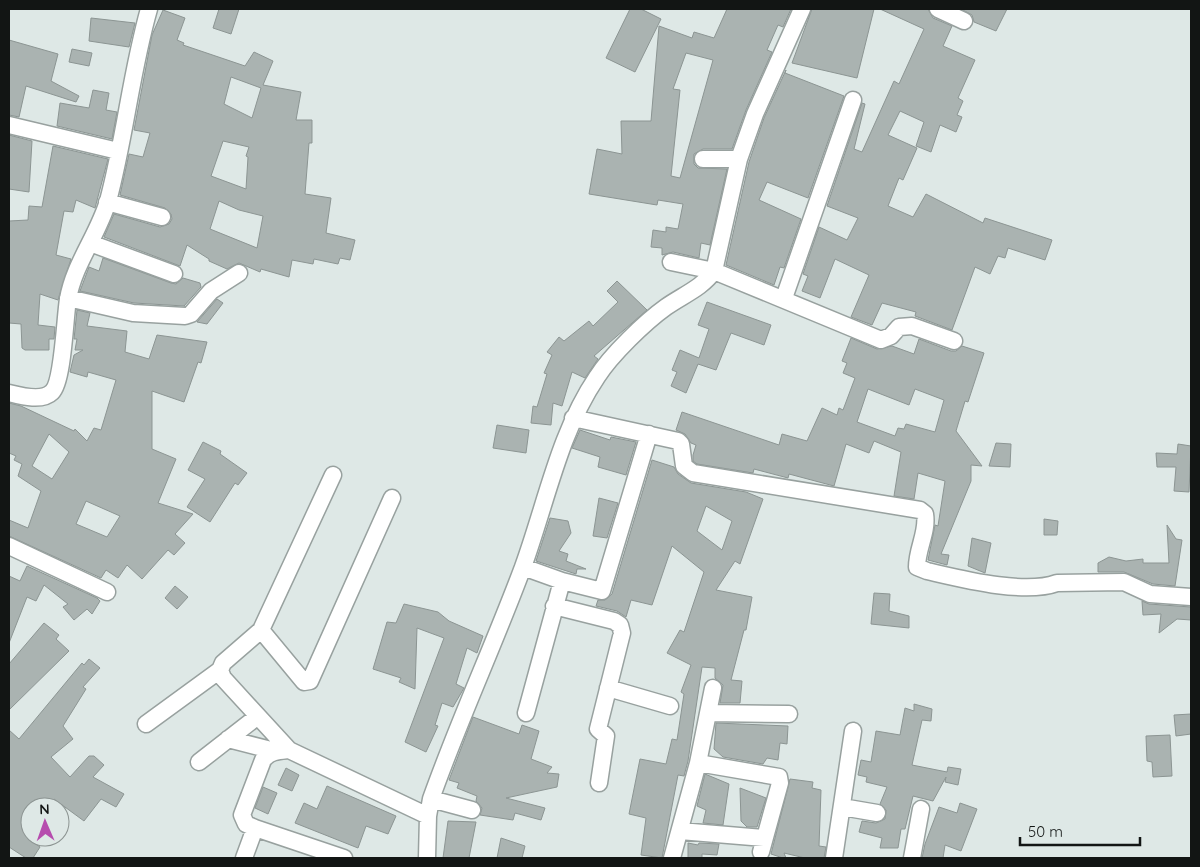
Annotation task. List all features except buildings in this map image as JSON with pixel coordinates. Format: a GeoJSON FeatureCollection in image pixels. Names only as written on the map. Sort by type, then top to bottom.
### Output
{"type":"FeatureCollection","features":[{"type":"Feature","properties":{"kind":"street"},"geometry":{"type":"LineString","coordinates":[[9,393],[25,397],[47,396],[54,390],[61,362],[68,298],[107,202],[148,9]]}},
{"type":"Feature","properties":{"kind":"street"},"geometry":{"type":"LineString","coordinates":[[427,858],[428,816],[431,799],[523,566],[573,418],[598,374],[649,321],[707,281],[714,271],[739,159],[755,114],[802,9]]}},
{"type":"Feature","properties":{"kind":"street"},"geometry":{"type":"LineString","coordinates":[[938,9],[964,21]]}},
{"type":"Feature","properties":{"kind":"street"},"geometry":{"type":"LineString","coordinates":[[784,298],[853,100]]}},
{"type":"Feature","properties":{"kind":"street"},"geometry":{"type":"LineString","coordinates":[[9,125],[118,150]]}},
{"type":"Feature","properties":{"kind":"street"},"geometry":{"type":"LineString","coordinates":[[703,159],[739,159]]}},
{"type":"Feature","properties":{"kind":"street"},"geometry":{"type":"LineString","coordinates":[[107,202],[162,216]]}},
{"type":"Feature","properties":{"kind":"street"},"geometry":{"type":"LineString","coordinates":[[90,243],[174,274]]}},
{"type":"Feature","properties":{"kind":"street"},"geometry":{"type":"LineString","coordinates":[[671,262],[714,271],[784,298],[813,314],[881,340],[891,336],[898,327],[912,326],[954,340]]}},
{"type":"Feature","properties":{"kind":"street"},"geometry":{"type":"LineString","coordinates":[[68,298],[133,313],[185,316],[191,314],[211,291],[239,273]]}},
{"type":"Feature","properties":{"kind":"street"},"geometry":{"type":"LineString","coordinates":[[573,418],[678,441],[681,444],[684,466],[693,473],[920,510],[926,514],[927,522],[917,556],[917,566],[927,571],[1024,588],[1047,587],[1057,583],[1124,582],[1150,594],[1191,597]]}},
{"type":"Feature","properties":{"kind":"street"},"geometry":{"type":"LineString","coordinates":[[523,566],[562,581],[602,591],[649,434]]}},
{"type":"Feature","properties":{"kind":"street"},"geometry":{"type":"LineString","coordinates":[[146,724],[220,670],[223,663],[261,630],[333,474]]}},
{"type":"Feature","properties":{"kind":"street"},"geometry":{"type":"LineString","coordinates":[[261,630],[304,682],[310,681],[392,498]]}},
{"type":"Feature","properties":{"kind":"street"},"geometry":{"type":"LineString","coordinates":[[9,546],[107,592]]}},
{"type":"Feature","properties":{"kind":"street"},"geometry":{"type":"LineString","coordinates":[[526,713],[562,581]]}},
{"type":"Feature","properties":{"kind":"street"},"geometry":{"type":"LineString","coordinates":[[554,606],[614,621],[620,625],[622,633],[598,729],[606,736],[607,744],[599,783]]}},
{"type":"Feature","properties":{"kind":"street"},"geometry":{"type":"LineString","coordinates":[[220,670],[223,678],[258,716],[282,751]]}},
{"type":"Feature","properties":{"kind":"street"},"geometry":{"type":"LineString","coordinates":[[608,688],[670,706]]}},
{"type":"Feature","properties":{"kind":"street"},"geometry":{"type":"LineString","coordinates":[[672,858],[698,763],[712,688]]}},
{"type":"Feature","properties":{"kind":"street"},"geometry":{"type":"LineString","coordinates":[[708,713],[789,714]]}},
{"type":"Feature","properties":{"kind":"street"},"geometry":{"type":"LineString","coordinates":[[199,762],[258,716]]}},
{"type":"Feature","properties":{"kind":"street"},"geometry":{"type":"LineString","coordinates":[[834,858],[852,731]]}},
{"type":"Feature","properties":{"kind":"street"},"geometry":{"type":"LineString","coordinates":[[228,739],[282,751],[428,816]]}},
{"type":"Feature","properties":{"kind":"street"},"geometry":{"type":"LineString","coordinates":[[282,751],[267,755],[264,760],[242,815],[246,824],[344,858]]}},
{"type":"Feature","properties":{"kind":"street"},"geometry":{"type":"LineString","coordinates":[[680,831],[762,845],[779,777],[698,763]]}},
{"type":"Feature","properties":{"kind":"street"},"geometry":{"type":"LineString","coordinates":[[431,799],[472,810]]}},
{"type":"Feature","properties":{"kind":"street"},"geometry":{"type":"LineString","coordinates":[[842,807],[877,813]]}},
{"type":"Feature","properties":{"kind":"street"},"geometry":{"type":"LineString","coordinates":[[912,858],[921,809]]}},
{"type":"Feature","properties":{"kind":"street"},"geometry":{"type":"LineString","coordinates":[[244,858],[255,828]]}}]}
